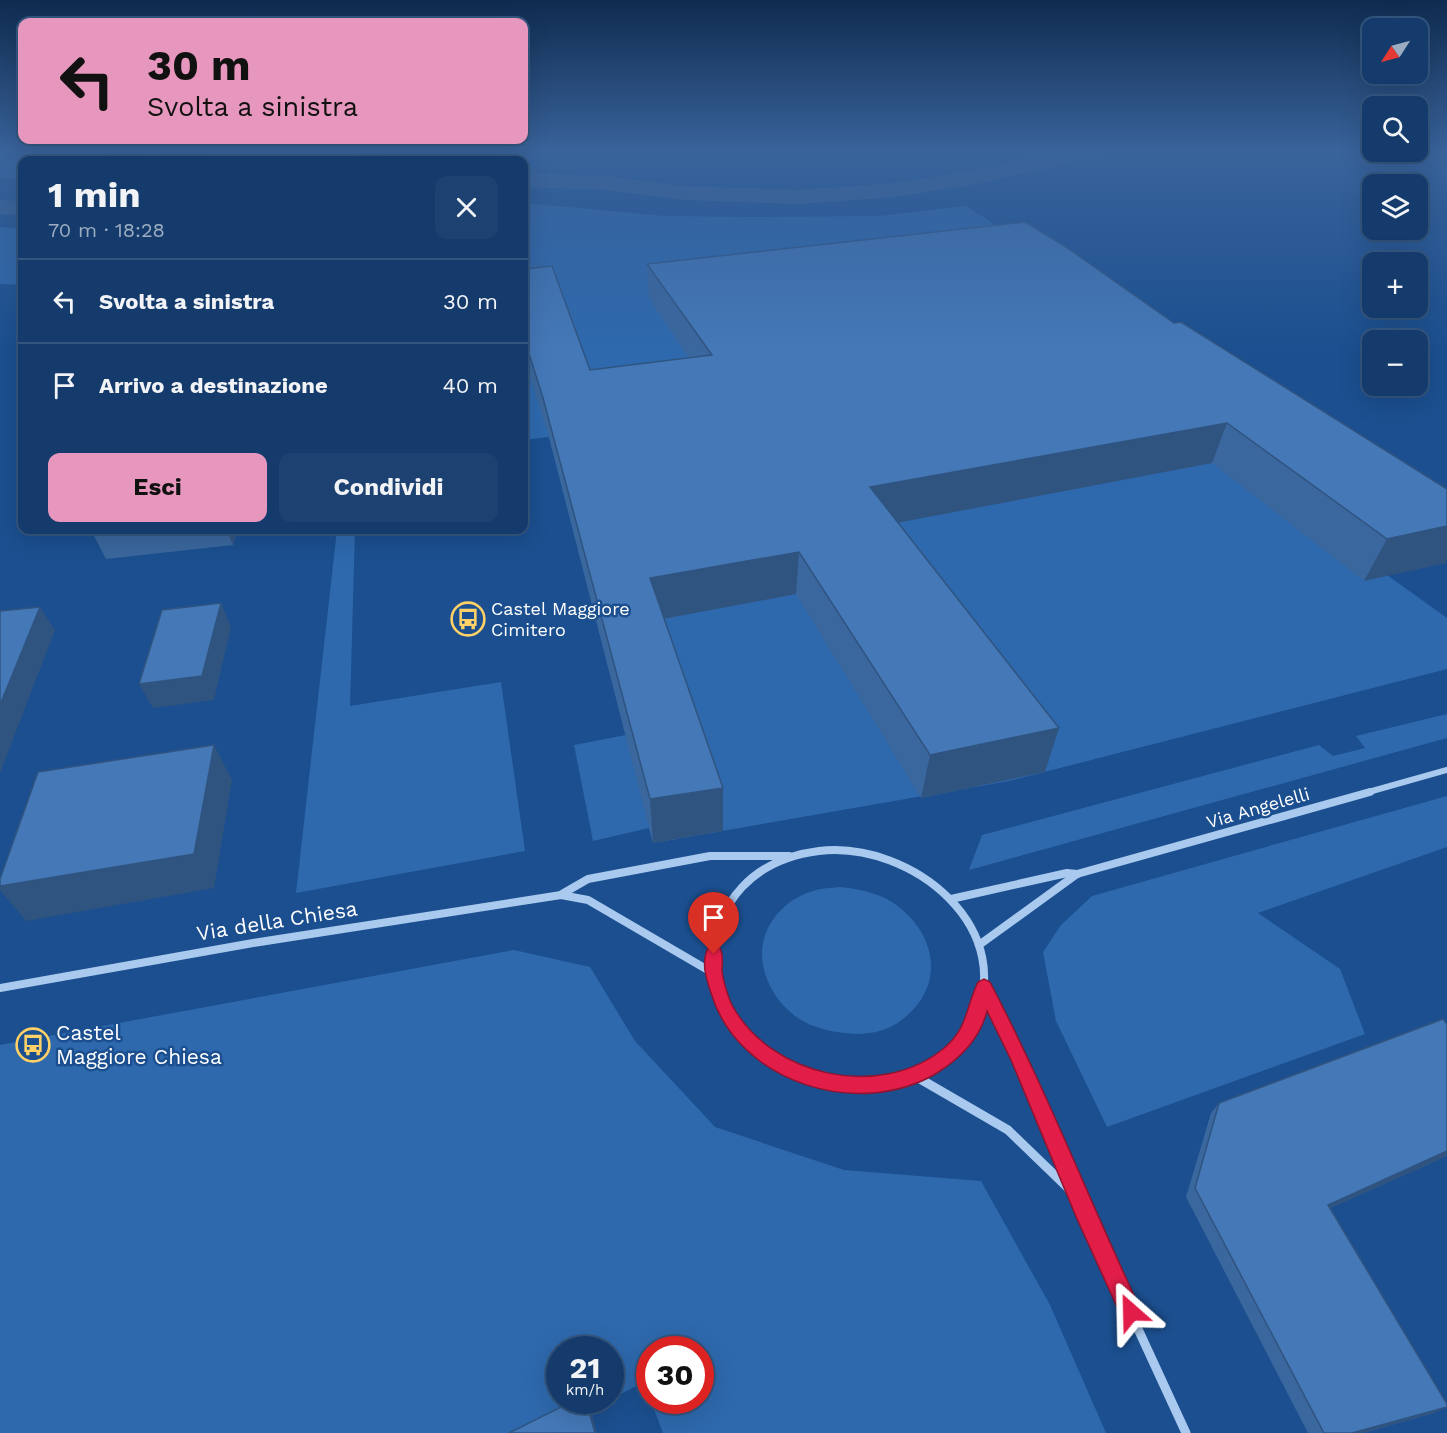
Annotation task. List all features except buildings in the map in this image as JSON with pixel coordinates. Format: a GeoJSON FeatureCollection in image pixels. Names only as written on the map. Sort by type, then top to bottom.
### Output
{"type":"FeatureCollection","features":[{"type":"Feature","properties":{"kind":"street","name":"Via Angelelli"},"geometry":{"type":"LineString","coordinates":[[979,945],[1077,874],[1447,770]]}},
{"type":"Feature","properties":{"kind":"street"},"geometry":{"type":"LineString","coordinates":[[839,850],[880,856],[909,867],[951,899],[965,915],[979,945],[984,966],[984,987],[975,1023],[951,1055],[915,1076],[872,1086],[827,1083],[785,1067],[749,1041],[725,1009],[713,973],[715,934],[730,900],[757,874],[792,856],[839,850]]}},
{"type":"Feature","properties":{"kind":"street","name":"Via della Chiesa"},"geometry":{"type":"LineString","coordinates":[[561,895],[588,879],[710,856],[792,856]]}},
{"type":"Feature","properties":{"kind":"street","name":"Via Angelelli"},"geometry":{"type":"LineString","coordinates":[[951,899],[1067,873],[1077,874]]}},
{"type":"Feature","properties":{"kind":"street","name":"Via della Chiesa"},"geometry":{"type":"LineString","coordinates":[[0,988],[265,941],[561,895],[588,900],[713,973]]}},
{"type":"Feature","properties":{"kind":"street"},"geometry":{"type":"LineString","coordinates":[[984,987],[1019,1056],[1084,1212],[1186,1433]]}},
{"type":"Feature","properties":{"kind":"street"},"geometry":{"type":"LineString","coordinates":[[915,1076],[1008,1130],[1067,1187],[1084,1212]]}},
{"type":"Feature","properties":{"kind":"shaded area"},"geometry":{"type":"Polygon","coordinates":[[[528,216],[981,216],[1025,244],[1387,575],[1447,618],[1447,669],[1009,781],[653,843],[649,828],[593,841],[574,745],[626,735],[549,437],[528,440],[528,216]]]}},
{"type":"Feature","properties":{"kind":"shaded area"},"geometry":{"type":"Polygon","coordinates":[[[0,227],[18,229],[18,285],[0,284],[0,227]]]}},
{"type":"Feature","properties":{"kind":"shaded area"},"geometry":{"type":"Polygon","coordinates":[[[337,534],[355,534],[350,706],[501,682],[525,851],[296,893],[337,534]]]}},
{"type":"Feature","properties":{"kind":"shaded area"},"geometry":{"type":"Polygon","coordinates":[[[1447,714],[1447,738],[969,870],[982,835],[1319,745],[1333,756],[1365,748],[1356,736],[1447,714]]]}},
{"type":"Feature","properties":{"kind":"shaded area"},"geometry":{"type":"Polygon","coordinates":[[[1447,796],[1447,847],[1258,913],[1340,969],[1365,1034],[1107,1127],[1056,1021],[1043,952],[1061,925],[1092,896],[1447,796]]]}},
{"type":"Feature","properties":{"kind":"shaded area"},"geometry":{"type":"Polygon","coordinates":[[[840,887],[867,892],[892,902],[907,914],[926,943],[930,959],[930,975],[926,990],[917,1005],[903,1019],[881,1031],[850,1034],[811,1025],[787,1009],[769,984],[764,971],[763,942],[768,928],[781,910],[806,894],[819,889],[840,887]]]}},
{"type":"Feature","properties":{"kind":"shaded area"},"geometry":{"type":"Polygon","coordinates":[[[514,950],[590,967],[635,1041],[715,1127],[844,1170],[981,1181],[1050,1305],[1106,1433],[663,1433],[656,1414],[714,1414],[714,1336],[636,1336],[636,1386],[624,1392],[624,1336],[546,1336],[546,1414],[584,1414],[548,1433],[0,1433],[0,1045],[514,950]]]}},
{"type":"Feature","properties":{"kind":"place","name":"Castel Maggiore Cimitero"},"geometry":{"type":"Point","coordinates":[468,619]}},
{"type":"Feature","properties":{"kind":"place","name":"Castel Maggiore Chiesa"},"geometry":{"type":"Point","coordinates":[33,1045]}},
{"type":"Feature","properties":{"kind":"route"},"geometry":{"type":"LineString","coordinates":[[714,954],[713,973],[725,1009],[749,1041],[785,1067],[827,1083],[872,1086],[915,1076],[951,1055],[975,1023],[984,987],[1019,1056],[1084,1212],[1131,1312]]}}]}
